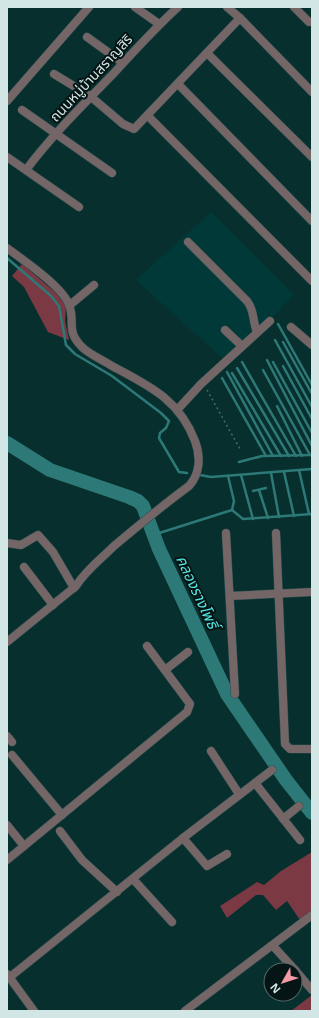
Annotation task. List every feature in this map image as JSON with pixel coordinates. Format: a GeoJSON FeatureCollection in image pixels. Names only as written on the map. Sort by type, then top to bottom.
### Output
{"type":"FeatureCollection","features":[{"type":"Feature","properties":{"kind":"street"},"geometry":{"type":"LineString","coordinates":[[7,101],[89,7]]}},
{"type":"Feature","properties":{"kind":"street"},"geometry":{"type":"LineString","coordinates":[[134,7],[159,24]]}},
{"type":"Feature","properties":{"kind":"street","name":"ถนนหมู่บ้านสราญสิริ"},"geometry":{"type":"LineString","coordinates":[[26,170],[39,152],[90,96],[159,24],[178,7]]}},
{"type":"Feature","properties":{"kind":"street"},"geometry":{"type":"LineString","coordinates":[[227,7],[240,18],[312,92]]}},
{"type":"Feature","properties":{"kind":"street"},"geometry":{"type":"LineString","coordinates":[[294,7],[309,22]]}},
{"type":"Feature","properties":{"kind":"street"},"geometry":{"type":"LineString","coordinates":[[54,74],[90,96],[132,129],[137,127],[148,116],[240,18]]}},
{"type":"Feature","properties":{"kind":"street"},"geometry":{"type":"LineString","coordinates":[[87,37],[123,63]]}},
{"type":"Feature","properties":{"kind":"street"},"geometry":{"type":"LineString","coordinates":[[207,53],[312,157]]}},
{"type":"Feature","properties":{"kind":"street"},"geometry":{"type":"LineString","coordinates":[[178,84],[312,220]]}},
{"type":"Feature","properties":{"kind":"street"},"geometry":{"type":"LineString","coordinates":[[22,110],[57,133],[112,173]]}},
{"type":"Feature","properties":{"kind":"street"},"geometry":{"type":"LineString","coordinates":[[148,116],[312,281]]}},
{"type":"Feature","properties":{"kind":"street"},"geometry":{"type":"LineString","coordinates":[[7,157],[79,207]]}},
{"type":"Feature","properties":{"kind":"street"},"geometry":{"type":"LineString","coordinates":[[188,242],[247,301],[252,308],[254,324],[257,332]]}},
{"type":"Feature","properties":{"kind":"street"},"geometry":{"type":"LineString","coordinates":[[7,248],[56,288],[70,306],[71,331],[83,348],[157,390],[177,410],[194,438],[198,449],[198,466],[195,479],[189,486],[155,511],[96,562],[74,588],[7,642]]}},
{"type":"Feature","properties":{"kind":"street"},"geometry":{"type":"LineString","coordinates":[[70,306],[94,285]]}},
{"type":"Feature","properties":{"kind":"street"},"geometry":{"type":"LineString","coordinates":[[177,410],[203,382],[270,321]]}},
{"type":"Feature","properties":{"kind":"street"},"geometry":{"type":"LineString","coordinates":[[291,327],[312,345]]}},
{"type":"Feature","properties":{"kind":"street"},"geometry":{"type":"LineString","coordinates":[[225,330],[242,346]]}},
{"type":"Feature","properties":{"kind":"street"},"geometry":{"type":"LineString","coordinates":[[226,533],[235,694]]}},
{"type":"Feature","properties":{"kind":"street"},"geometry":{"type":"LineString","coordinates":[[276,533],[286,744],[290,749],[312,748]]}},
{"type":"Feature","properties":{"kind":"street"},"geometry":{"type":"LineString","coordinates":[[7,543],[21,545],[38,535],[53,552],[74,588]]}},
{"type":"Feature","properties":{"kind":"street"},"geometry":{"type":"LineString","coordinates":[[24,567],[53,605]]}},
{"type":"Feature","properties":{"kind":"street"},"geometry":{"type":"LineString","coordinates":[[230,596],[312,592]]}},
{"type":"Feature","properties":{"kind":"street"},"geometry":{"type":"LineString","coordinates":[[7,860],[187,712],[190,704],[147,646]]}},
{"type":"Feature","properties":{"kind":"street"},"geometry":{"type":"LineString","coordinates":[[165,670],[188,652]]}},
{"type":"Feature","properties":{"kind":"street"},"geometry":{"type":"LineString","coordinates":[[211,751],[239,794]]}},
{"type":"Feature","properties":{"kind":"street"},"geometry":{"type":"LineString","coordinates":[[12,755],[62,815]]}},
{"type":"Feature","properties":{"kind":"street"},"geometry":{"type":"LineString","coordinates":[[34,1011],[8,975],[117,892],[183,838],[272,770]]}},
{"type":"Feature","properties":{"kind":"street"},"geometry":{"type":"LineString","coordinates":[[255,783],[300,840]]}},
{"type":"Feature","properties":{"kind":"street"},"geometry":{"type":"LineString","coordinates":[[283,819],[299,806]]}},
{"type":"Feature","properties":{"kind":"street"},"geometry":{"type":"LineString","coordinates":[[7,825],[24,846]]}},
{"type":"Feature","properties":{"kind":"street"},"geometry":{"type":"LineString","coordinates":[[60,831],[82,860],[117,892]]}},
{"type":"Feature","properties":{"kind":"street"},"geometry":{"type":"LineString","coordinates":[[183,838],[207,866],[227,854]]}},
{"type":"Feature","properties":{"kind":"street"},"geometry":{"type":"LineString","coordinates":[[133,879],[172,922]]}},
{"type":"Feature","properties":{"kind":"street"},"geometry":{"type":"LineString","coordinates":[[190,1010],[312,915]]}},
{"type":"Feature","properties":{"kind":"street"},"geometry":{"type":"LineString","coordinates":[[271,946],[274,947],[288,962]]}},
{"type":"Feature","properties":{"kind":"street"},"geometry":{"type":"LineString","coordinates":[[303,979],[312,990]]}},
{"type":"Feature","properties":{"kind":"path"},"geometry":{"type":"LineString","coordinates":[[203,382],[240,449]]}},
{"type":"Feature","properties":{"kind":"shaded area"},"geometry":{"type":"Polygon","coordinates":[[[211,212],[294,295],[276,314],[223,359],[136,280],[211,212]]]}},
{"type":"Feature","properties":{"kind":"shaded area"},"geometry":{"type":"Polygon","coordinates":[[[22,264],[55,292],[66,306],[65,321],[69,340],[48,332],[24,287],[12,276],[22,264]]]}},
{"type":"Feature","properties":{"kind":"shaded area"},"geometry":{"type":"Polygon","coordinates":[[[312,852],[312,911],[300,920],[287,901],[276,910],[263,895],[256,895],[227,918],[220,906],[257,882],[264,885],[281,871],[312,852]]]}},
{"type":"Feature","properties":{"kind":"shaded area"},"geometry":{"type":"Polygon","coordinates":[[[312,995],[312,1011],[291,1011],[303,1002],[312,995]]]}},
{"type":"Feature","properties":{"kind":"waterway"},"geometry":{"type":"LineString","coordinates":[[7,258],[51,296],[59,306],[66,345],[75,354],[112,376],[161,413],[169,421],[166,428],[160,433],[159,438],[179,472],[187,473]]}},
{"type":"Feature","properties":{"kind":"waterway"},"geometry":{"type":"LineString","coordinates":[[278,324],[312,385]]}},
{"type":"Feature","properties":{"kind":"waterway"},"geometry":{"type":"LineString","coordinates":[[275,340],[312,407]]}},
{"type":"Feature","properties":{"kind":"waterway"},"geometry":{"type":"LineString","coordinates":[[283,342],[312,394]]}},
{"type":"Feature","properties":{"kind":"waterway"},"geometry":{"type":"LineString","coordinates":[[267,360],[312,446]]}},
{"type":"Feature","properties":{"kind":"waterway"},"geometry":{"type":"LineString","coordinates":[[242,362],[296,456]]}},
{"type":"Feature","properties":{"kind":"waterway"},"geometry":{"type":"LineString","coordinates":[[273,362],[312,433]]}},
{"type":"Feature","properties":{"kind":"waterway"},"geometry":{"type":"LineString","coordinates":[[283,366],[312,419]]}},
{"type":"Feature","properties":{"kind":"waterway"},"geometry":{"type":"LineString","coordinates":[[237,368],[289,456]]}},
{"type":"Feature","properties":{"kind":"waterway"},"geometry":{"type":"LineString","coordinates":[[263,370],[310,455]]}},
{"type":"Feature","properties":{"kind":"waterway"},"geometry":{"type":"LineString","coordinates":[[227,372],[273,456]]}},
{"type":"Feature","properties":{"kind":"waterway"},"geometry":{"type":"LineString","coordinates":[[232,373],[281,456]]}},
{"type":"Feature","properties":{"kind":"waterway"},"geometry":{"type":"LineString","coordinates":[[222,378],[266,456]]}},
{"type":"Feature","properties":{"kind":"waterway"},"geometry":{"type":"LineString","coordinates":[[277,406],[302,456]]}},
{"type":"Feature","properties":{"kind":"waterway","name":"คลองรางโพธิ์"},"geometry":{"type":"LineString","coordinates":[[7,443],[50,470],[129,497],[138,501],[143,506],[159,549],[227,694],[286,780],[312,813]]}},
{"type":"Feature","properties":{"kind":"waterway"},"geometry":{"type":"LineString","coordinates":[[239,462],[262,456],[312,455]]}},
{"type":"Feature","properties":{"kind":"waterway"},"geometry":{"type":"LineString","coordinates":[[200,475],[211,477],[312,469]]}},
{"type":"Feature","properties":{"kind":"waterway"},"geometry":{"type":"LineString","coordinates":[[299,470],[309,514]]}},
{"type":"Feature","properties":{"kind":"waterway"},"geometry":{"type":"LineString","coordinates":[[284,472],[294,516]]}},
{"type":"Feature","properties":{"kind":"waterway"},"geometry":{"type":"LineString","coordinates":[[271,473],[279,517]]}},
{"type":"Feature","properties":{"kind":"waterway"},"geometry":{"type":"LineString","coordinates":[[241,475],[253,519]]}},
{"type":"Feature","properties":{"kind":"waterway"},"geometry":{"type":"LineString","coordinates":[[228,476],[234,501],[232,510]]}},
{"type":"Feature","properties":{"kind":"waterway"},"geometry":{"type":"LineString","coordinates":[[253,491],[266,488]]}},
{"type":"Feature","properties":{"kind":"waterway"},"geometry":{"type":"LineString","coordinates":[[259,490],[268,518]]}},
{"type":"Feature","properties":{"kind":"waterway"},"geometry":{"type":"LineString","coordinates":[[153,535],[232,510],[243,519],[312,514]]}}]}
